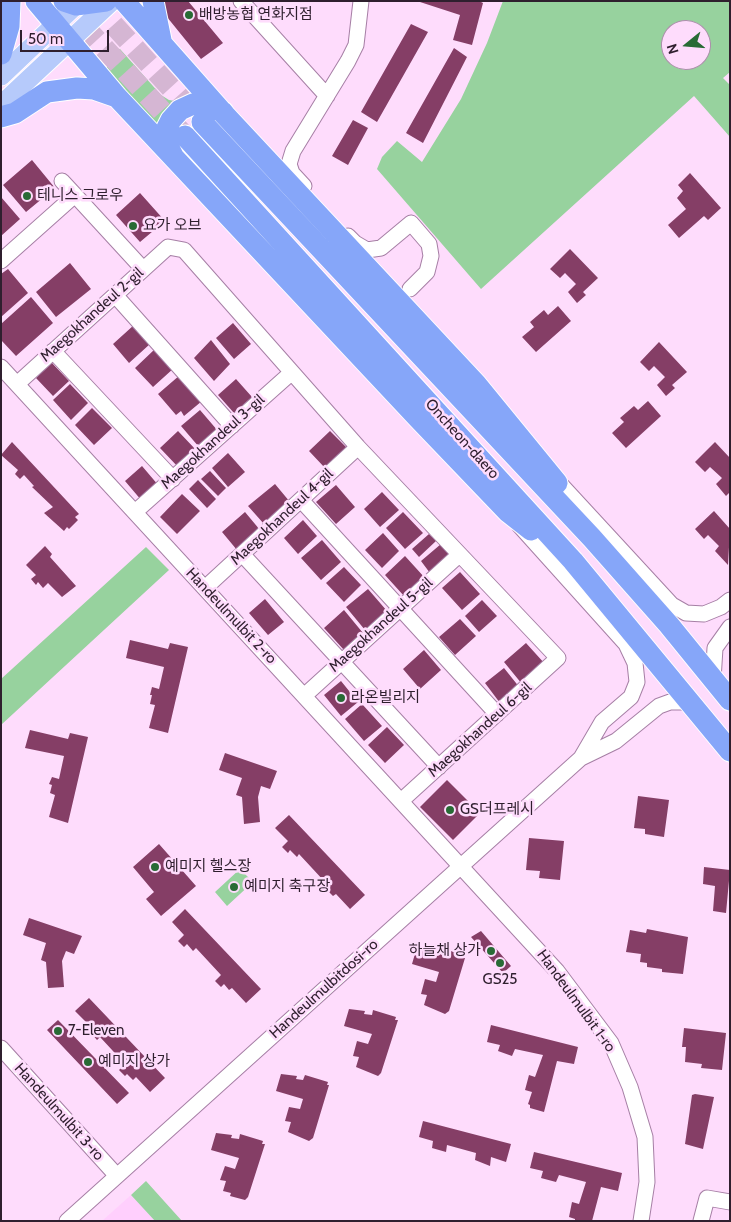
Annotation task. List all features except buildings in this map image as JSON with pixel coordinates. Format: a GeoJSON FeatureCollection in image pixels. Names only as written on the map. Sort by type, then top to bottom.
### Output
{"type":"FeatureCollection","features":[{"type":"Feature","properties":{"kind":"highway"},"geometry":{"type":"LineString","coordinates":[[1,54],[9,26],[10,1]]}},
{"type":"Feature","properties":{"kind":"highway"},"geometry":{"type":"LineString","coordinates":[[36,1],[117,97],[508,512],[573,561]]}},
{"type":"Feature","properties":{"kind":"highway"},"geometry":{"type":"LineString","coordinates":[[73,2],[106,1]]}},
{"type":"Feature","properties":{"kind":"highway"},"geometry":{"type":"LineString","coordinates":[[124,1],[223,112],[476,384],[553,476],[592,538]]}},
{"type":"Feature","properties":{"kind":"highway"},"geometry":{"type":"LineString","coordinates":[[152,1],[161,43]]}},
{"type":"Feature","properties":{"kind":"highway"},"geometry":{"type":"LineString","coordinates":[[1,117],[15,113],[47,92],[77,88],[94,89],[117,97]]}},
{"type":"Feature","properties":{"kind":"highway"},"geometry":{"type":"LineString","coordinates":[[173,157],[168,146],[167,128],[180,110],[193,104],[204,105],[223,112]]}},
{"type":"Feature","properties":{"kind":"highway","name":"Oncheon-daero"},"geometry":{"type":"LineString","coordinates":[[202,122],[592,538],[670,624],[730,700]]}},
{"type":"Feature","properties":{"kind":"highway","name":"Oncheon-daero"},"geometry":{"type":"LineString","coordinates":[[185,136],[573,561],[730,751]]}},
{"type":"Feature","properties":{"kind":"main road"},"geometry":{"type":"LineString","coordinates":[[1,105],[112,1]]}},
{"type":"Feature","properties":{"kind":"main road"},"geometry":{"type":"LineString","coordinates":[[1,76],[56,24],[73,2]]}},
{"type":"Feature","properties":{"kind":"street"},"geometry":{"type":"LineString","coordinates":[[241,1],[327,96]]}},
{"type":"Feature","properties":{"kind":"street"},"geometry":{"type":"LineString","coordinates":[[361,1],[356,45],[293,151],[289,164],[292,173],[355,244],[367,250],[381,248],[411,223],[429,244],[431,256],[427,272],[410,289],[396,293],[389,292]]}},
{"type":"Feature","properties":{"kind":"street"},"geometry":{"type":"LineString","coordinates":[[62,181],[143,269]]}},
{"type":"Feature","properties":{"kind":"street"},"geometry":{"type":"LineString","coordinates":[[1,261],[75,194]]}},
{"type":"Feature","properties":{"kind":"street","name":"Maegokhandeul 2-gil"},"geometry":{"type":"LineString","coordinates":[[17,384],[168,246],[184,250],[291,373]]}},
{"type":"Feature","properties":{"kind":"street"},"geometry":{"type":"LineString","coordinates":[[408,312],[406,304],[410,289]]}},
{"type":"Feature","properties":{"kind":"street"},"geometry":{"type":"LineString","coordinates":[[114,295],[232,426]]}},
{"type":"Feature","properties":{"kind":"street"},"geometry":{"type":"LineString","coordinates":[[53,351],[173,479]]}},
{"type":"Feature","properties":{"kind":"street","name":"Handeulmulbit 2-ro"},"geometry":{"type":"LineString","coordinates":[[1,367],[460,865]]}},
{"type":"Feature","properties":{"kind":"street"},"geometry":{"type":"LineString","coordinates":[[291,373],[459,555]]}},
{"type":"Feature","properties":{"kind":"street","name":"Maegokhandeul 3-gil"},"geometry":{"type":"LineString","coordinates":[[135,512],[291,373]]}},
{"type":"Feature","properties":{"kind":"street","name":"Maegokhandeul 4-gil"},"geometry":{"type":"LineString","coordinates":[[205,588],[358,446]]}},
{"type":"Feature","properties":{"kind":"street"},"geometry":{"type":"LineString","coordinates":[[553,476],[672,605],[686,613],[704,614],[721,607],[730,600]]}},
{"type":"Feature","properties":{"kind":"street"},"geometry":{"type":"LineString","coordinates":[[301,500],[497,714]]}},
{"type":"Feature","properties":{"kind":"street"},"geometry":{"type":"LineString","coordinates":[[508,512],[626,644],[635,662],[637,682],[631,697],[602,722],[581,758]]}},
{"type":"Feature","properties":{"kind":"street"},"geometry":{"type":"LineString","coordinates":[[242,554],[439,767]]}},
{"type":"Feature","properties":{"kind":"street","name":"Maegokhandeul 5-gil"},"geometry":{"type":"LineString","coordinates":[[304,696],[459,555]]}},
{"type":"Feature","properties":{"kind":"street","name":"Maegokhandeul 6-gil"},"geometry":{"type":"LineString","coordinates":[[401,801],[558,658],[459,555]]}},
{"type":"Feature","properties":{"kind":"street"},"geometry":{"type":"LineString","coordinates":[[713,680],[715,648],[730,627]]}},
{"type":"Feature","properties":{"kind":"street"},"geometry":{"type":"LineString","coordinates":[[581,758],[616,741],[659,706],[670,702],[684,702],[695,709]]}},
{"type":"Feature","properties":{"kind":"street","name":"Handeulmulbitdosi-ro"},"geometry":{"type":"LineString","coordinates":[[68,1221],[460,865],[581,758]]}},
{"type":"Feature","properties":{"kind":"street","name":"Handeulmulbit 1-ro"},"geometry":{"type":"LineString","coordinates":[[460,865],[558,971],[611,1043],[630,1087],[645,1137],[647,1182],[641,1221]]}},
{"type":"Feature","properties":{"kind":"street","name":"Handeulmulbit 3-ro"},"geometry":{"type":"LineString","coordinates":[[1,1048],[116,1176]]}},
{"type":"Feature","properties":{"kind":"street"},"geometry":{"type":"LineString","coordinates":[[700,1221],[707,1198],[730,1202]]}},
{"type":"Feature","properties":{"kind":"shaded area"},"geometry":{"type":"Polygon","coordinates":[[[131,1195],[155,1221],[102,1221],[131,1195]]]}},
{"type":"Feature","properties":{"kind":"green space"},"geometry":{"type":"Polygon","coordinates":[[[503,1],[730,1],[730,72],[723,78],[730,85],[730,137],[694,96],[481,289],[377,169],[382,157],[397,141],[422,162],[461,99],[487,43],[503,1]]]}},
{"type":"Feature","properties":{"kind":"green space"},"geometry":{"type":"Polygon","coordinates":[[[120,49],[161,95],[169,100],[180,102],[162,133],[107,72],[107,61],[116,50],[120,49]]]}},
{"type":"Feature","properties":{"kind":"green space"},"geometry":{"type":"Polygon","coordinates":[[[146,547],[169,570],[1,725],[1,679],[146,547]]]}},
{"type":"Feature","properties":{"kind":"green space","name":"예미지 축구장"},"geometry":{"type":"Polygon","coordinates":[[[240,869],[253,882],[227,906],[215,892],[240,869]]]}},
{"type":"Feature","properties":{"kind":"green space"},"geometry":{"type":"Polygon","coordinates":[[[146,1181],[182,1221],[155,1221],[131,1195],[146,1181]]]}},
{"type":"Feature","properties":{"kind":"tunnel"},"geometry":{"type":"LineString","coordinates":[[61,1],[183,134]]}},
{"type":"Feature","properties":{"kind":"tunnel"},"geometry":{"type":"LineString","coordinates":[[92,1],[200,120]]}},
{"type":"Feature","properties":{"kind":"place","name":"배방농협 연화지점"},"geometry":{"type":"Point","coordinates":[189,15]}},
{"type":"Feature","properties":{"kind":"place","name":"테니스 그로우"},"geometry":{"type":"Point","coordinates":[27,196]}},
{"type":"Feature","properties":{"kind":"place","name":"요가 오브"},"geometry":{"type":"Point","coordinates":[133,226]}},
{"type":"Feature","properties":{"kind":"place","name":"라온빌리지"},"geometry":{"type":"Point","coordinates":[341,698]}},
{"type":"Feature","properties":{"kind":"place","name":"GS더프레시"},"geometry":{"type":"Point","coordinates":[450,810]}},
{"type":"Feature","properties":{"kind":"place","name":"예미지 헬스장"},"geometry":{"type":"Point","coordinates":[155,867]}},
{"type":"Feature","properties":{"kind":"place","name":"예미지 축구장"},"geometry":{"type":"Point","coordinates":[234,887]}},
{"type":"Feature","properties":{"kind":"place","name":"하늘채 상가"},"geometry":{"type":"Point","coordinates":[491,951]}},
{"type":"Feature","properties":{"kind":"place","name":"GS25"},"geometry":{"type":"Point","coordinates":[500,963]}},
{"type":"Feature","properties":{"kind":"place","name":"7-Eleven"},"geometry":{"type":"Point","coordinates":[58,1031]}},
{"type":"Feature","properties":{"kind":"place","name":"예미지 상가"},"geometry":{"type":"Point","coordinates":[88,1062]}}]}
